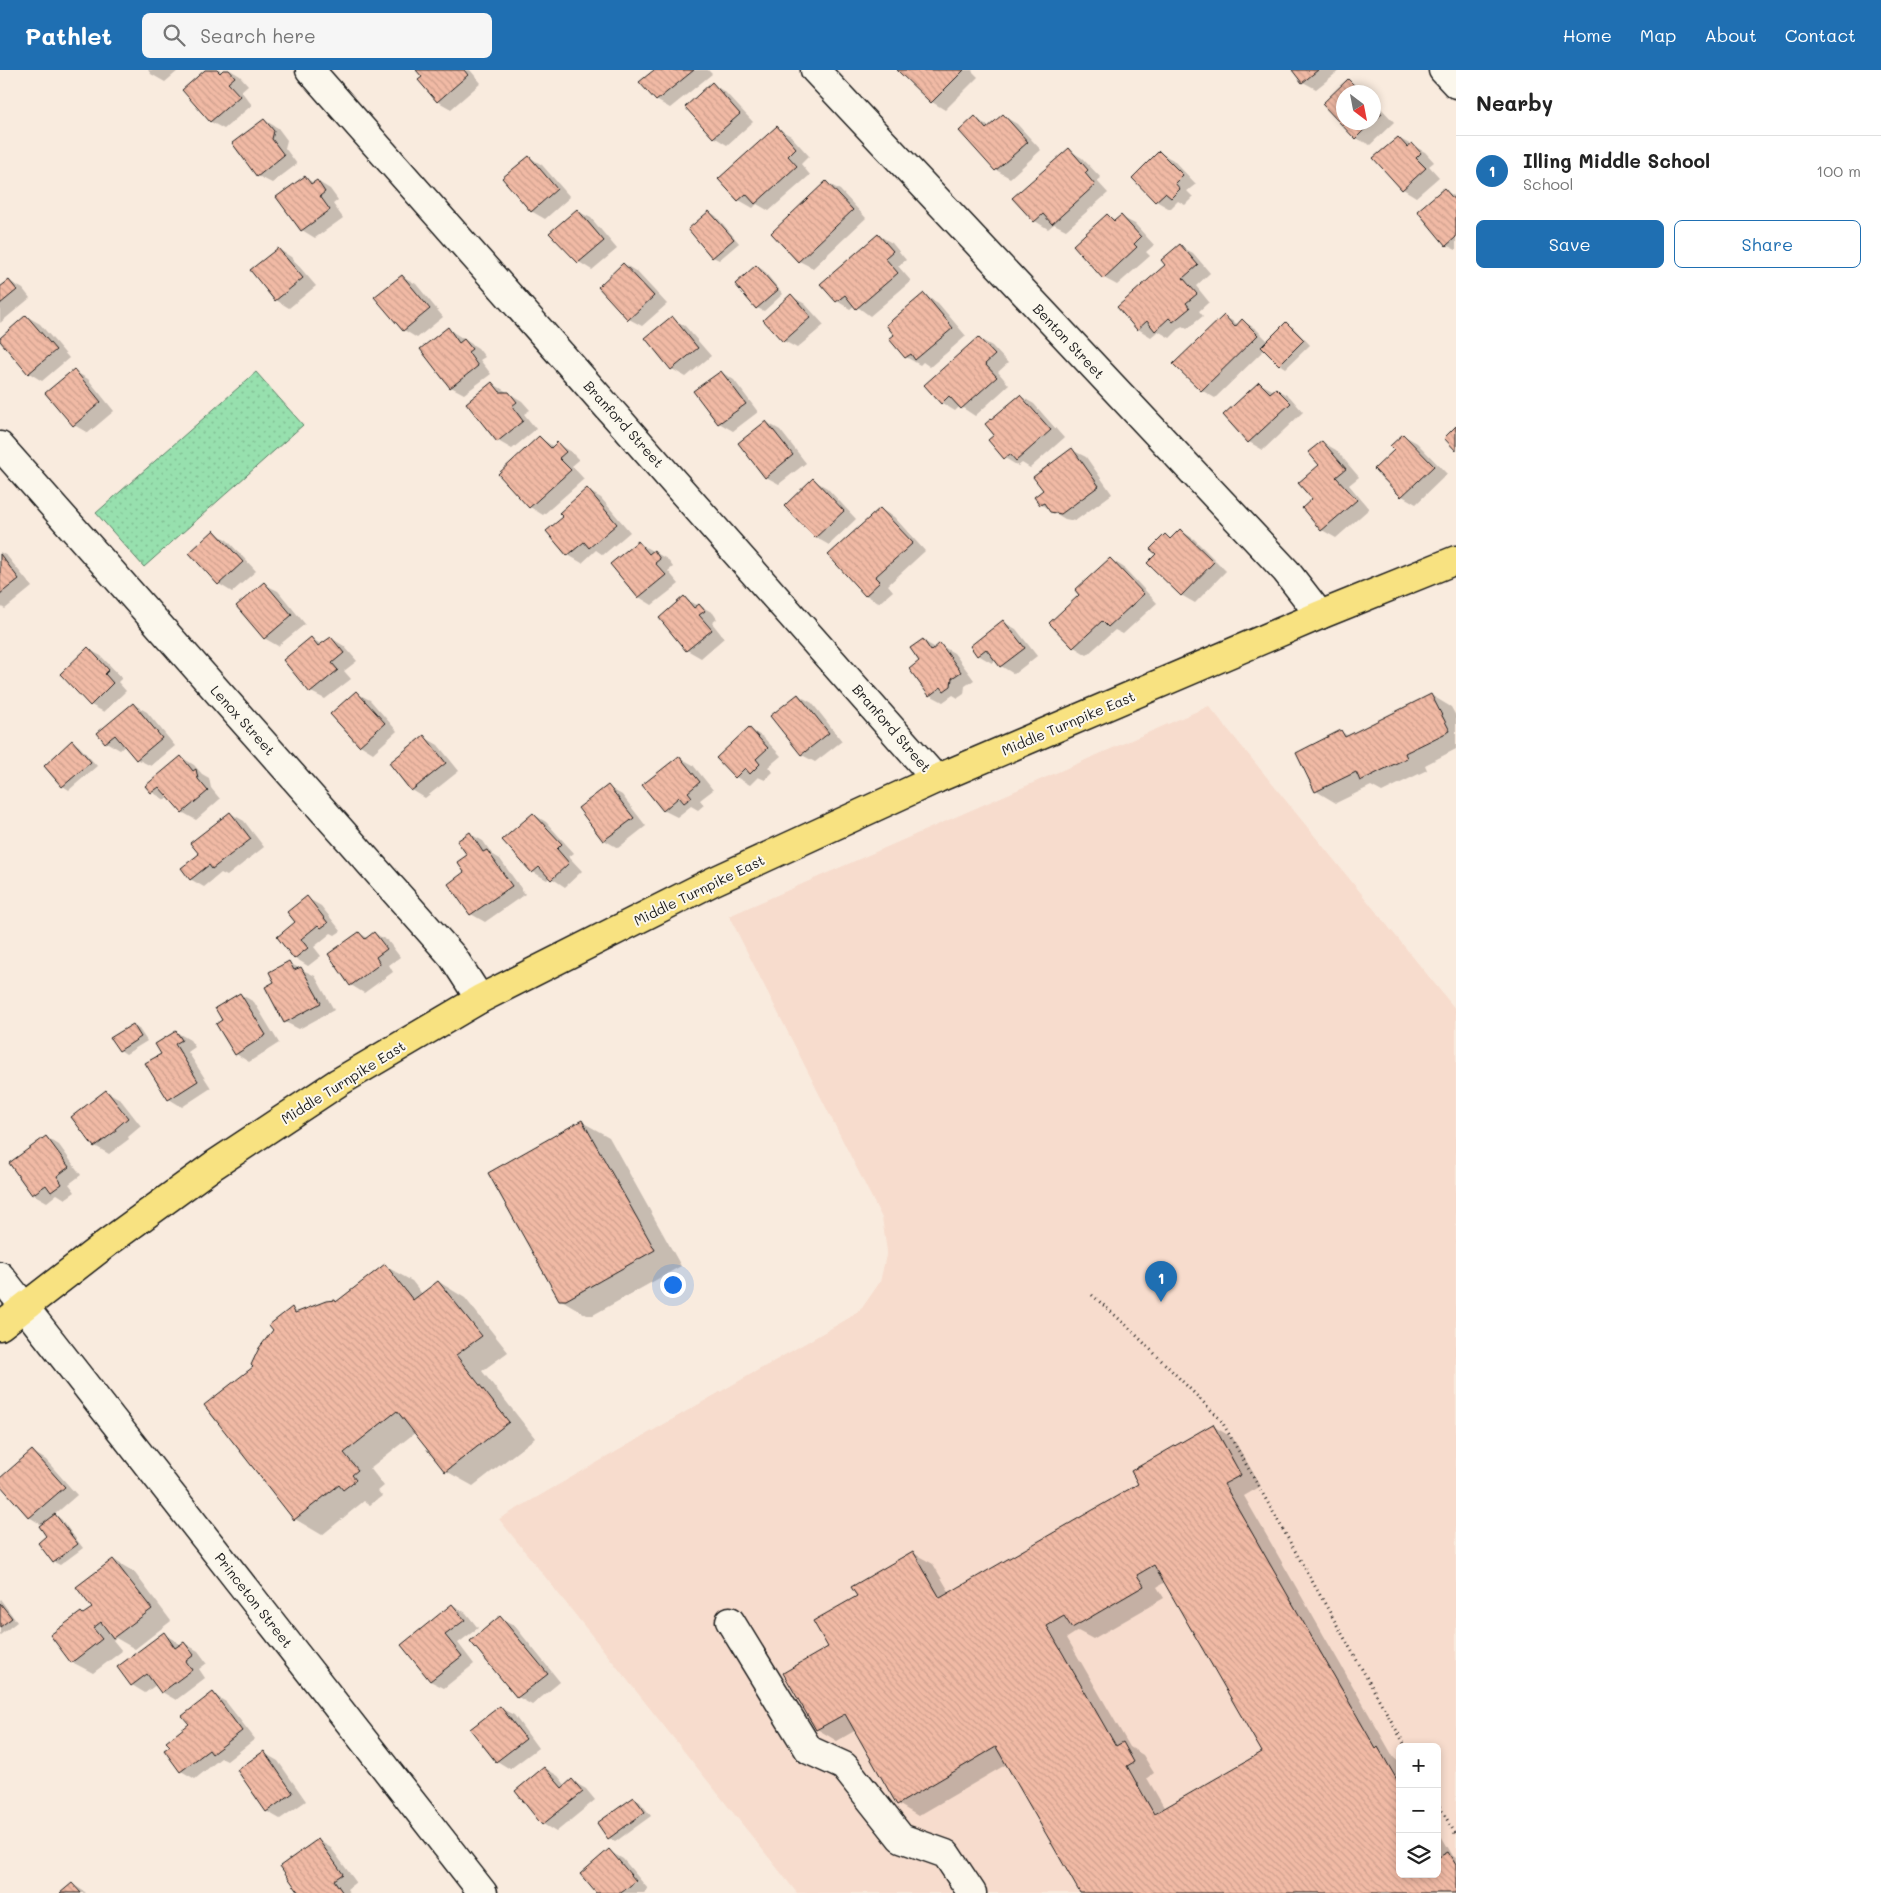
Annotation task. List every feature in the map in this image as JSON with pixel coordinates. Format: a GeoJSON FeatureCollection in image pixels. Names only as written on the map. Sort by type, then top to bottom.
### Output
{"type":"FeatureCollection","features":[{"type":"Feature","properties":{"kind":"main road","name":"Middle Turnpike East"},"geometry":{"type":"LineString","coordinates":[[0,1326],[107,1243],[214,1165],[340,1082],[480,999],[712,882],[936,779],[1320,615],[1456,560]]}},
{"type":"Feature","properties":{"kind":"street","name":"Branford Street"},"geometry":{"type":"LineString","coordinates":[[310,70],[936,779]]}},
{"type":"Feature","properties":{"kind":"street","name":"Benton Street"},"geometry":{"type":"LineString","coordinates":[[815,70],[1286,571],[1320,615]]}},
{"type":"Feature","properties":{"kind":"street"},"geometry":{"type":"LineString","coordinates":[[1443,70],[1456,84]]}},
{"type":"Feature","properties":{"kind":"street","name":"Lenox Street"},"geometry":{"type":"LineString","coordinates":[[0,446],[453,957],[480,999]]}},
{"type":"Feature","properties":{"kind":"street","name":"Princeton Street"},"geometry":{"type":"LineString","coordinates":[[0,1276],[483,1893]]}},
{"type":"Feature","properties":{"kind":"street"},"geometry":{"type":"LineString","coordinates":[[730,1621],[809,1750],[844,1766],[901,1838],[946,1854],[972,1893]]}},
{"type":"Feature","properties":{"kind":"path"},"geometry":{"type":"LineString","coordinates":[[1092,1295],[1126,1325],[1221,1420],[1404,1743]]}},
{"type":"Feature","properties":{"kind":"path"},"geometry":{"type":"LineString","coordinates":[[1441,1809],[1456,1834]]}},
{"type":"Feature","properties":{"kind":"shaded area"},"geometry":{"type":"Polygon","coordinates":[[[1209,706],[1456,1010],[1456,1893],[797,1893],[499,1519],[849,1318],[862,1308],[880,1282],[887,1251],[882,1218],[729,916],[1209,706]]]}},
{"type":"Feature","properties":{"kind":"green space"},"geometry":{"type":"Polygon","coordinates":[[[256,372],[303,425],[144,567],[96,513],[256,372]]]}},
{"type":"Feature","properties":{"kind":"building"},"geometry":{"type":"Polygon","coordinates":[[[205,70],[217,70],[220,73],[223,70],[229,70],[235,77],[228,83],[240,96],[210,122],[182,90],[205,70]]]}},
{"type":"Feature","properties":{"kind":"building"},"geometry":{"type":"Polygon","coordinates":[[[416,70],[464,70],[468,75],[437,102],[418,80],[422,77],[416,70]]]}},
{"type":"Feature","properties":{"kind":"building"},"geometry":{"type":"Polygon","coordinates":[[[654,70],[694,70],[656,101],[639,82],[654,70]]]}},
{"type":"Feature","properties":{"kind":"building"},"geometry":{"type":"Polygon","coordinates":[[[897,70],[964,70],[931,103],[897,70]]]}},
{"type":"Feature","properties":{"kind":"building"},"geometry":{"type":"Polygon","coordinates":[[[1292,70],[1318,70],[1302,83],[1292,70]]]}},
{"type":"Feature","properties":{"kind":"building"},"geometry":{"type":"Polygon","coordinates":[[[1348,79],[1354,85],[1342,85],[1348,79]]]}},
{"type":"Feature","properties":{"kind":"building"},"geometry":{"type":"Polygon","coordinates":[[[712,82],[740,114],[713,138],[685,107],[712,82]]]}},
{"type":"Feature","properties":{"kind":"building"},"geometry":{"type":"Polygon","coordinates":[[[1336,91],[1336,119],[1322,104],[1336,91]]]}},
{"type":"Feature","properties":{"kind":"building"},"geometry":{"type":"Polygon","coordinates":[[[1003,114],[1028,142],[995,171],[959,131],[975,116],[986,129],[1003,114]]]}},
{"type":"Feature","properties":{"kind":"building"},"geometry":{"type":"Polygon","coordinates":[[[264,119],[274,131],[272,139],[284,155],[257,177],[232,143],[264,119]]]}},
{"type":"Feature","properties":{"kind":"building"},"geometry":{"type":"Polygon","coordinates":[[[777,126],[796,148],[788,156],[797,166],[755,204],[746,194],[738,201],[718,179],[777,126]]]}},
{"type":"Feature","properties":{"kind":"building"},"geometry":{"type":"Polygon","coordinates":[[[1347,130],[1364,130],[1355,139],[1347,130]]]}},
{"type":"Feature","properties":{"kind":"building"},"geometry":{"type":"Polygon","coordinates":[[[1398,137],[1407,147],[1412,143],[1421,153],[1416,158],[1426,168],[1402,190],[1373,158],[1398,137]]]}},
{"type":"Feature","properties":{"kind":"building"},"geometry":{"type":"Polygon","coordinates":[[[1069,148],[1088,170],[1085,173],[1095,185],[1052,224],[1043,214],[1034,222],[1012,198],[1069,148]]]}},
{"type":"Feature","properties":{"kind":"building"},"geometry":{"type":"Polygon","coordinates":[[[1159,151],[1183,175],[1175,183],[1180,189],[1171,198],[1165,193],[1155,202],[1132,178],[1159,151]]]}},
{"type":"Feature","properties":{"kind":"building"},"geometry":{"type":"Polygon","coordinates":[[[529,156],[557,189],[531,212],[502,178],[529,156]]]}},
{"type":"Feature","properties":{"kind":"building"},"geometry":{"type":"Polygon","coordinates":[[[305,176],[311,184],[317,180],[325,192],[320,196],[330,210],[301,231],[276,197],[305,176]]]}},
{"type":"Feature","properties":{"kind":"building"},"geometry":{"type":"Polygon","coordinates":[[[826,181],[853,210],[798,262],[771,233],[826,181]]]}},
{"type":"Feature","properties":{"kind":"building"},"geometry":{"type":"Polygon","coordinates":[[[1444,188],[1456,202],[1456,237],[1446,246],[1417,211],[1444,188]]]}},
{"type":"Feature","properties":{"kind":"building"},"geometry":{"type":"Polygon","coordinates":[[[577,209],[604,241],[578,263],[549,233],[577,209]]]}},
{"type":"Feature","properties":{"kind":"building"},"geometry":{"type":"Polygon","coordinates":[[[709,211],[734,239],[712,258],[688,229],[709,211]]]}},
{"type":"Feature","properties":{"kind":"building"},"geometry":{"type":"Polygon","coordinates":[[[1107,214],[1114,221],[1121,215],[1141,237],[1134,244],[1137,247],[1103,279],[1073,245],[1107,214]]]}},
{"type":"Feature","properties":{"kind":"building"},"geometry":{"type":"Polygon","coordinates":[[[878,234],[893,251],[885,258],[898,273],[856,309],[845,295],[836,302],[820,284],[878,234]]]}},
{"type":"Feature","properties":{"kind":"building"},"geometry":{"type":"Polygon","coordinates":[[[1180,244],[1198,265],[1183,278],[1197,294],[1186,303],[1190,308],[1173,322],[1169,318],[1155,331],[1147,321],[1137,330],[1117,307],[1165,265],[1161,260],[1180,244]]]}},
{"type":"Feature","properties":{"kind":"building"},"geometry":{"type":"Polygon","coordinates":[[[278,248],[303,278],[275,301],[250,270],[278,248]]]}},
{"type":"Feature","properties":{"kind":"building"},"geometry":{"type":"Polygon","coordinates":[[[623,263],[654,296],[628,320],[598,287],[623,263]]]}},
{"type":"Feature","properties":{"kind":"building"},"geometry":{"type":"Polygon","coordinates":[[[756,265],[778,290],[756,309],[735,284],[756,265]]]}},
{"type":"Feature","properties":{"kind":"building"},"geometry":{"type":"Polygon","coordinates":[[[402,275],[430,309],[403,331],[374,297],[402,275]]]}},
{"type":"Feature","properties":{"kind":"building"},"geometry":{"type":"Polygon","coordinates":[[[9,280],[17,290],[0,304],[0,287],[9,280]]]}},
{"type":"Feature","properties":{"kind":"building"},"geometry":{"type":"Polygon","coordinates":[[[924,293],[953,328],[915,360],[911,354],[905,358],[889,339],[894,335],[886,325],[924,293]]]}},
{"type":"Feature","properties":{"kind":"building"},"geometry":{"type":"Polygon","coordinates":[[[791,294],[811,317],[783,342],[763,320],[791,294]]]}},
{"type":"Feature","properties":{"kind":"building"},"geometry":{"type":"Polygon","coordinates":[[[26,315],[56,350],[28,374],[0,341],[0,338],[26,315]]]}},
{"type":"Feature","properties":{"kind":"building"},"geometry":{"type":"Polygon","coordinates":[[[1224,315],[1235,327],[1242,319],[1258,335],[1201,391],[1173,364],[1224,315]]]}},
{"type":"Feature","properties":{"kind":"building"},"geometry":{"type":"Polygon","coordinates":[[[672,316],[698,348],[671,370],[645,338],[672,316]]]}},
{"type":"Feature","properties":{"kind":"building"},"geometry":{"type":"Polygon","coordinates":[[[1286,322],[1304,340],[1279,365],[1261,347],[1286,322]]]}},
{"type":"Feature","properties":{"kind":"building"},"geometry":{"type":"Polygon","coordinates":[[[448,327],[459,343],[464,339],[472,349],[468,352],[478,366],[450,388],[420,349],[448,327]]]}},
{"type":"Feature","properties":{"kind":"building"},"geometry":{"type":"Polygon","coordinates":[[[978,337],[995,355],[985,364],[997,377],[961,409],[949,396],[941,404],[924,385],[978,337]]]}},
{"type":"Feature","properties":{"kind":"building"},"geometry":{"type":"Polygon","coordinates":[[[74,369],[101,402],[73,426],[45,393],[74,369]]]}},
{"type":"Feature","properties":{"kind":"building"},"geometry":{"type":"Polygon","coordinates":[[[721,371],[746,404],[718,424],[693,391],[721,371]]]}},
{"type":"Feature","properties":{"kind":"building"},"geometry":{"type":"Polygon","coordinates":[[[492,382],[500,392],[509,392],[517,402],[512,406],[523,421],[497,442],[466,403],[492,382]]]}},
{"type":"Feature","properties":{"kind":"building"},"geometry":{"type":"Polygon","coordinates":[[[1259,382],[1270,393],[1276,388],[1291,403],[1248,443],[1223,415],[1259,382]]]}},
{"type":"Feature","properties":{"kind":"building"},"geometry":{"type":"Polygon","coordinates":[[[1020,395],[1051,430],[1016,461],[1010,454],[1004,459],[988,440],[994,435],[985,424],[1020,395]]]}},
{"type":"Feature","properties":{"kind":"building"},"geometry":{"type":"Polygon","coordinates":[[[766,421],[793,455],[765,478],[738,443],[766,421]]]}},
{"type":"Feature","properties":{"kind":"building"},"geometry":{"type":"Polygon","coordinates":[[[1456,426],[1456,451],[1444,438],[1456,426]]]}},
{"type":"Feature","properties":{"kind":"building"},"geometry":{"type":"Polygon","coordinates":[[[1403,434],[1434,466],[1401,497],[1374,469],[1394,450],[1390,446],[1403,434]]]}},
{"type":"Feature","properties":{"kind":"building"},"geometry":{"type":"Polygon","coordinates":[[[539,436],[551,448],[557,442],[566,452],[559,458],[571,470],[529,508],[498,474],[539,436]]]}},
{"type":"Feature","properties":{"kind":"building"},"geometry":{"type":"Polygon","coordinates":[[[1322,441],[1346,469],[1336,477],[1357,500],[1321,531],[1302,508],[1312,499],[1298,483],[1319,465],[1308,452],[1322,441]]]}},
{"type":"Feature","properties":{"kind":"building"},"geometry":{"type":"Polygon","coordinates":[[[1072,448],[1099,486],[1061,514],[1050,512],[1044,503],[1040,505],[1034,497],[1043,490],[1033,477],[1072,448]]]}},
{"type":"Feature","properties":{"kind":"building"},"geometry":{"type":"Polygon","coordinates":[[[813,478],[844,511],[815,538],[784,506],[813,478]]]}},
{"type":"Feature","properties":{"kind":"building"},"geometry":{"type":"Polygon","coordinates":[[[587,488],[617,524],[589,548],[584,542],[567,556],[546,531],[563,517],[559,513],[587,488]]]}},
{"type":"Feature","properties":{"kind":"building"},"geometry":{"type":"Polygon","coordinates":[[[880,508],[913,543],[875,577],[880,582],[865,596],[828,555],[880,508]]]}},
{"type":"Feature","properties":{"kind":"building"},"geometry":{"type":"Polygon","coordinates":[[[1180,529],[1214,562],[1181,596],[1147,563],[1156,554],[1150,549],[1165,534],[1170,539],[1180,529]]]}},
{"type":"Feature","properties":{"kind":"building"},"geometry":{"type":"Polygon","coordinates":[[[214,530],[243,562],[218,585],[189,553],[214,530]]]}},
{"type":"Feature","properties":{"kind":"building"},"geometry":{"type":"Polygon","coordinates":[[[638,541],[649,554],[654,550],[660,559],[655,563],[666,575],[638,598],[610,564],[638,541]]]}},
{"type":"Feature","properties":{"kind":"building"},"geometry":{"type":"Polygon","coordinates":[[[0,554],[19,579],[0,594],[0,554]]]}},
{"type":"Feature","properties":{"kind":"building"},"geometry":{"type":"Polygon","coordinates":[[[1110,558],[1144,594],[1108,627],[1102,621],[1073,648],[1049,623],[1079,595],[1075,590],[1110,558]]]}},
{"type":"Feature","properties":{"kind":"building"},"geometry":{"type":"Polygon","coordinates":[[[264,582],[292,615],[264,639],[236,606],[264,582]]]}},
{"type":"Feature","properties":{"kind":"building"},"geometry":{"type":"Polygon","coordinates":[[[684,596],[694,608],[699,604],[705,611],[699,615],[712,630],[686,651],[659,618],[684,596]]]}},
{"type":"Feature","properties":{"kind":"building"},"geometry":{"type":"Polygon","coordinates":[[[1003,620],[1025,648],[1000,667],[986,649],[977,656],[970,646],[1003,620]]]}},
{"type":"Feature","properties":{"kind":"building"},"geometry":{"type":"Polygon","coordinates":[[[311,637],[318,646],[331,637],[344,653],[332,663],[338,670],[310,693],[283,660],[311,637]]]}},
{"type":"Feature","properties":{"kind":"building"},"geometry":{"type":"Polygon","coordinates":[[[923,639],[931,651],[940,643],[961,672],[952,678],[951,686],[944,691],[941,687],[929,696],[909,669],[919,661],[910,648],[923,639]]]}},
{"type":"Feature","properties":{"kind":"building"},"geometry":{"type":"Polygon","coordinates":[[[88,647],[109,670],[105,674],[113,683],[90,706],[60,674],[88,647]]]}},
{"type":"Feature","properties":{"kind":"building"},"geometry":{"type":"Polygon","coordinates":[[[356,691],[385,723],[359,746],[330,714],[356,691]]]}},
{"type":"Feature","properties":{"kind":"building"},"geometry":{"type":"Polygon","coordinates":[[[798,694],[829,733],[801,755],[770,716],[798,694]]]}},
{"type":"Feature","properties":{"kind":"building"},"geometry":{"type":"Polygon","coordinates":[[[1431,694],[1450,731],[1405,753],[1407,758],[1360,781],[1356,772],[1315,792],[1296,753],[1341,730],[1345,737],[1431,694]]]}},
{"type":"Feature","properties":{"kind":"building"},"geometry":{"type":"Polygon","coordinates":[[[133,703],[162,738],[136,760],[115,735],[105,743],[97,733],[133,703]]]}},
{"type":"Feature","properties":{"kind":"building"},"geometry":{"type":"Polygon","coordinates":[[[749,727],[768,748],[756,759],[760,764],[750,774],[745,768],[735,778],[716,758],[749,727]]]}},
{"type":"Feature","properties":{"kind":"building"},"geometry":{"type":"Polygon","coordinates":[[[424,735],[446,763],[411,791],[389,763],[424,735]]]}},
{"type":"Feature","properties":{"kind":"building"},"geometry":{"type":"Polygon","coordinates":[[[72,740],[91,762],[62,787],[44,766],[72,740]]]}},
{"type":"Feature","properties":{"kind":"building"},"geometry":{"type":"Polygon","coordinates":[[[181,756],[193,771],[196,769],[198,779],[208,791],[182,813],[159,787],[151,793],[145,786],[181,756]]]}},
{"type":"Feature","properties":{"kind":"building"},"geometry":{"type":"Polygon","coordinates":[[[679,756],[700,782],[688,792],[692,797],[684,803],[679,797],[663,811],[642,785],[679,756]]]}},
{"type":"Feature","properties":{"kind":"building"},"geometry":{"type":"Polygon","coordinates":[[[608,785],[634,818],[603,841],[578,808],[608,785]]]}},
{"type":"Feature","properties":{"kind":"building"},"geometry":{"type":"Polygon","coordinates":[[[230,812],[251,839],[212,869],[209,865],[190,880],[181,868],[199,854],[190,843],[230,812]]]}},
{"type":"Feature","properties":{"kind":"building"},"geometry":{"type":"Polygon","coordinates":[[[533,813],[562,844],[557,849],[569,863],[551,880],[539,867],[532,873],[502,840],[533,813]]]}},
{"type":"Feature","properties":{"kind":"building"},"geometry":{"type":"Polygon","coordinates":[[[470,832],[483,852],[487,850],[512,886],[470,915],[448,884],[464,872],[457,862],[467,855],[457,841],[470,832]]]}},
{"type":"Feature","properties":{"kind":"building"},"geometry":{"type":"Polygon","coordinates":[[[307,896],[328,923],[321,928],[318,925],[301,939],[308,948],[294,959],[277,937],[295,922],[287,912],[307,896]]]}},
{"type":"Feature","properties":{"kind":"building"},"geometry":{"type":"Polygon","coordinates":[[[359,932],[365,939],[374,932],[387,949],[376,957],[380,964],[350,986],[328,954],[359,932]]]}},
{"type":"Feature","properties":{"kind":"building"},"geometry":{"type":"Polygon","coordinates":[[[289,961],[294,970],[301,967],[321,1003],[284,1023],[265,987],[274,982],[269,972],[289,961]]]}},
{"type":"Feature","properties":{"kind":"building"},"geometry":{"type":"Polygon","coordinates":[[[240,993],[266,1035],[235,1055],[216,1024],[222,1020],[215,1008],[240,993]]]}},
{"type":"Feature","properties":{"kind":"building"},"geometry":{"type":"Polygon","coordinates":[[[133,1024],[141,1037],[119,1051],[110,1038],[133,1024]]]}},
{"type":"Feature","properties":{"kind":"building"},"geometry":{"type":"Polygon","coordinates":[[[176,1031],[182,1040],[175,1044],[198,1081],[168,1100],[145,1063],[161,1054],[155,1044],[176,1031]]]}},
{"type":"Feature","properties":{"kind":"building"},"geometry":{"type":"Polygon","coordinates":[[[106,1090],[128,1118],[115,1129],[116,1131],[94,1147],[71,1117],[106,1090]]]}},
{"type":"Feature","properties":{"kind":"building"},"geometry":{"type":"Polygon","coordinates":[[[582,1120],[655,1250],[566,1300],[559,1300],[488,1173],[582,1120]]]}},
{"type":"Feature","properties":{"kind":"building"},"geometry":{"type":"Polygon","coordinates":[[[46,1136],[69,1167],[57,1176],[62,1184],[51,1192],[46,1185],[32,1195],[9,1163],[46,1136]]]}},
{"type":"Feature","properties":{"kind":"building"},"geometry":{"type":"Polygon","coordinates":[[[385,1264],[413,1300],[438,1281],[482,1336],[456,1355],[509,1422],[445,1472],[397,1411],[344,1453],[358,1470],[352,1475],[356,1480],[343,1490],[339,1485],[294,1520],[204,1405],[253,1367],[251,1365],[259,1348],[273,1330],[269,1325],[292,1307],[295,1313],[326,1301],[335,1300],[336,1302],[385,1264]]]}},
{"type":"Feature","properties":{"kind":"building"},"geometry":{"type":"Polygon","coordinates":[[[1213,1424],[1241,1475],[1224,1484],[1376,1749],[1378,1747],[1396,1778],[1396,1878],[1441,1878],[1441,1856],[1448,1852],[1456,1865],[1456,1893],[1080,1893],[996,1747],[897,1805],[845,1714],[816,1730],[783,1673],[828,1647],[813,1621],[857,1596],[851,1587],[913,1551],[940,1598],[1138,1484],[1131,1471],[1213,1424]],[[1154,1565],[1137,1575],[1144,1586],[1072,1628],[1064,1616],[1047,1626],[1116,1746],[1123,1742],[1134,1762],[1127,1766],[1154,1814],[1262,1752],[1154,1565]]]}},
{"type":"Feature","properties":{"kind":"building"},"geometry":{"type":"Polygon","coordinates":[[[32,1450],[65,1487],[29,1518],[0,1485],[0,1478],[32,1450]]]}},
{"type":"Feature","properties":{"kind":"building"},"geometry":{"type":"Polygon","coordinates":[[[55,1514],[78,1544],[53,1563],[38,1543],[46,1536],[39,1526],[55,1514]]]}},
{"type":"Feature","properties":{"kind":"building"},"geometry":{"type":"Polygon","coordinates":[[[113,1559],[152,1609],[113,1638],[101,1622],[93,1628],[102,1639],[71,1663],[50,1635],[81,1612],[83,1614],[92,1608],[76,1587],[113,1559]]]}},
{"type":"Feature","properties":{"kind":"building"},"geometry":{"type":"Polygon","coordinates":[[[0,1603],[12,1618],[0,1627],[0,1603]]]}},
{"type":"Feature","properties":{"kind":"building"},"geometry":{"type":"Polygon","coordinates":[[[452,1604],[465,1620],[445,1635],[462,1656],[430,1681],[401,1645],[452,1604]]]}},
{"type":"Feature","properties":{"kind":"building"},"geometry":{"type":"Polygon","coordinates":[[[500,1616],[548,1674],[517,1698],[470,1641],[500,1616]]]}},
{"type":"Feature","properties":{"kind":"building"},"geometry":{"type":"Polygon","coordinates":[[[164,1632],[175,1648],[184,1642],[194,1655],[186,1661],[192,1670],[161,1693],[147,1674],[131,1686],[117,1667],[164,1632]]]}},
{"type":"Feature","properties":{"kind":"building"},"geometry":{"type":"Polygon","coordinates":[[[213,1692],[242,1731],[212,1754],[209,1750],[180,1772],[164,1750],[170,1746],[166,1742],[189,1724],[182,1716],[213,1692]]]}},
{"type":"Feature","properties":{"kind":"building"},"geometry":{"type":"Polygon","coordinates":[[[500,1706],[526,1739],[496,1762],[470,1729],[500,1706]]]}},
{"type":"Feature","properties":{"kind":"building"},"geometry":{"type":"Polygon","coordinates":[[[264,1751],[293,1793],[266,1812],[237,1770],[264,1751]]]}},
{"type":"Feature","properties":{"kind":"building"},"geometry":{"type":"Polygon","coordinates":[[[544,1767],[562,1788],[572,1779],[583,1792],[542,1825],[515,1791],[544,1767]]]}},
{"type":"Feature","properties":{"kind":"building"},"geometry":{"type":"Polygon","coordinates":[[[634,1797],[645,1812],[608,1839],[597,1823],[634,1797]]]}},
{"type":"Feature","properties":{"kind":"building"},"geometry":{"type":"Polygon","coordinates":[[[318,1839],[343,1874],[334,1880],[343,1893],[299,1893],[280,1866],[318,1839]]]}},
{"type":"Feature","properties":{"kind":"building"},"geometry":{"type":"Polygon","coordinates":[[[609,1849],[636,1881],[621,1893],[596,1893],[580,1874],[609,1849]]]}},
{"type":"Feature","properties":{"kind":"building"},"geometry":{"type":"Polygon","coordinates":[[[72,1883],[81,1893],[60,1893],[72,1883]]]}},
{"type":"Feature","properties":{"kind":"place","name":"Illing Middle School"},"geometry":{"type":"Point","coordinates":[1161,1302]}}]}
